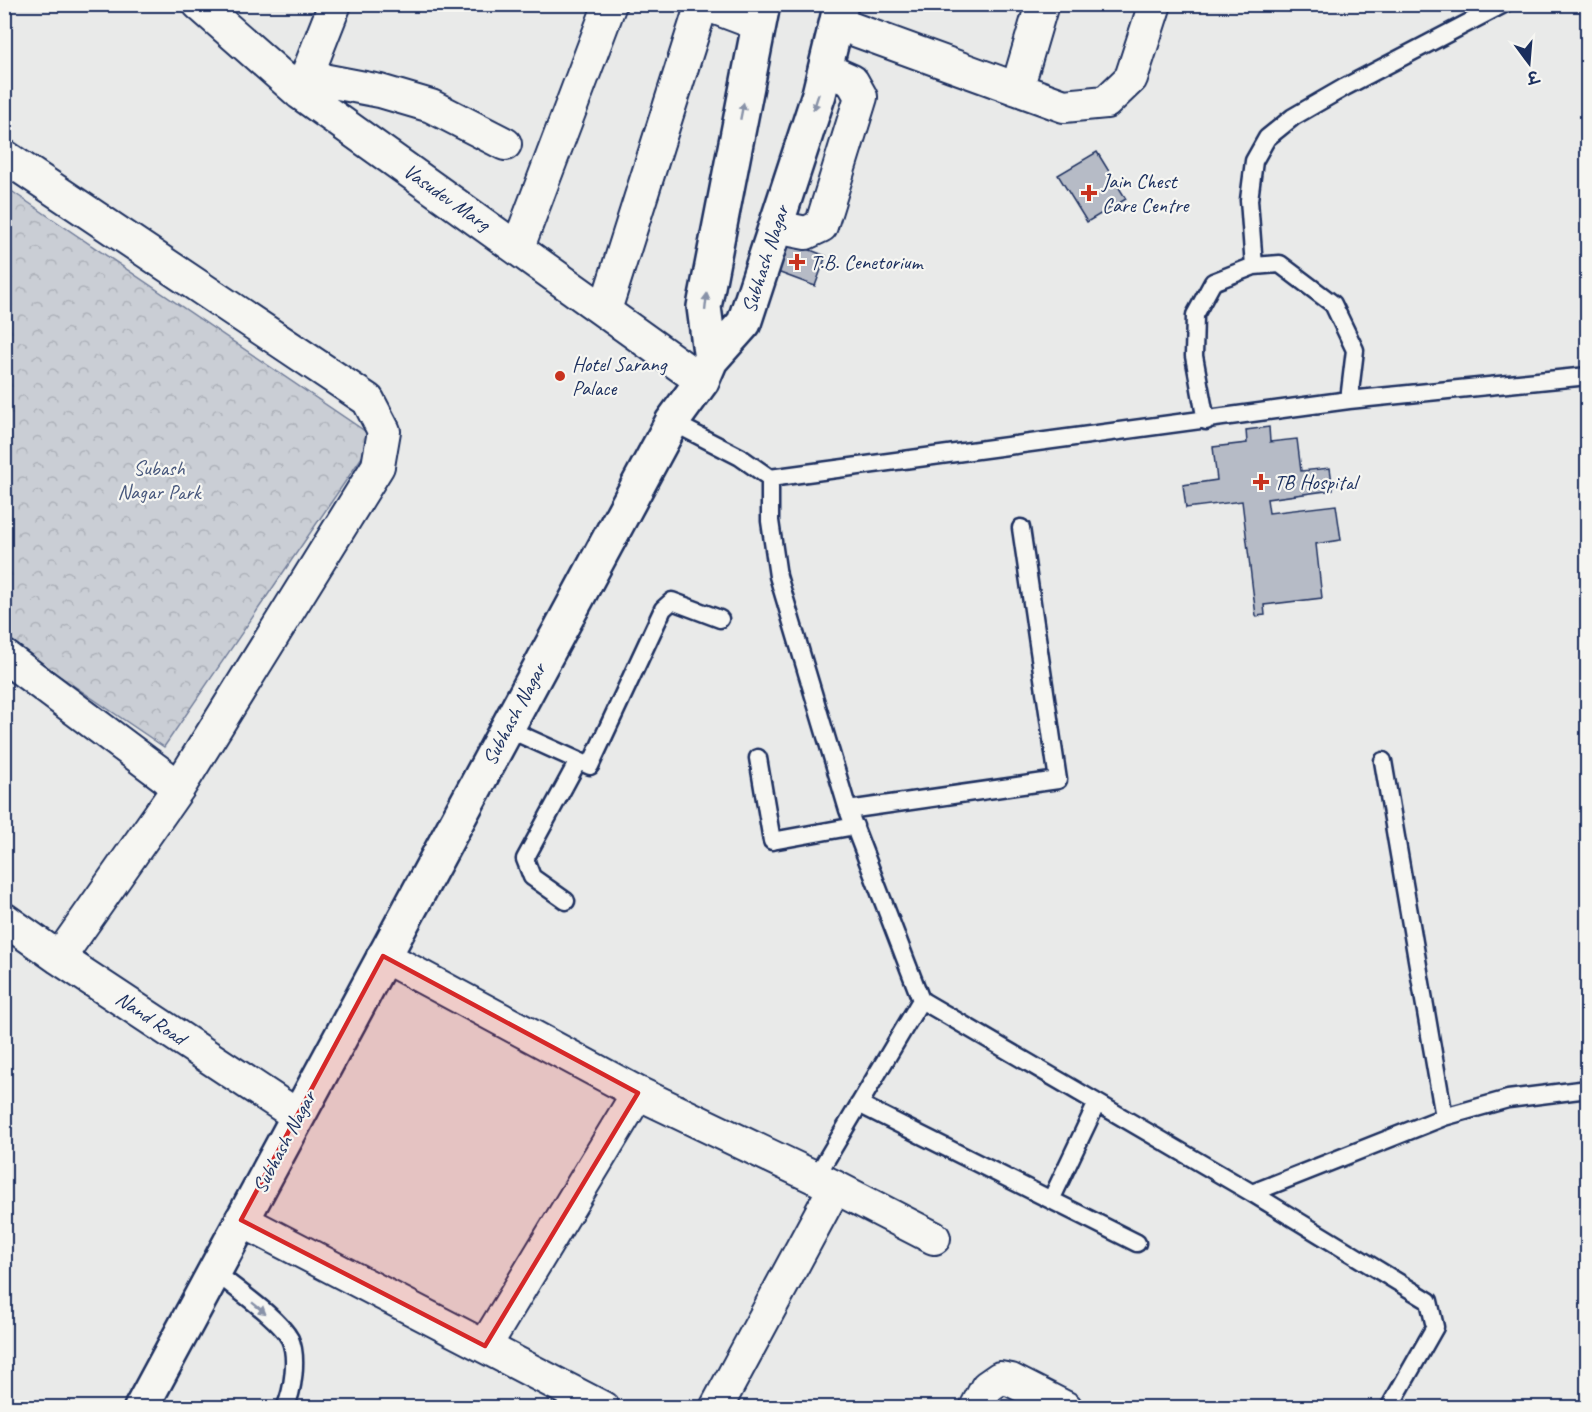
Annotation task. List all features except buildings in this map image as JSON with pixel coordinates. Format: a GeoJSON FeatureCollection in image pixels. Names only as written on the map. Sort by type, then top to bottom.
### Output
{"type":"FeatureCollection","features":[{"type":"Feature","properties":{"kind":"street","name":"Vasudev Marg"},"geometry":{"type":"LineString","coordinates":[[200,4],[518,247],[605,310],[707,370]]}},
{"type":"Feature","properties":{"kind":"street"},"geometry":{"type":"LineString","coordinates":[[335,4],[304,85],[380,91],[430,106],[505,144]]}},
{"type":"Feature","properties":{"kind":"street"},"geometry":{"type":"LineString","coordinates":[[518,247],[610,4]]}},
{"type":"Feature","properties":{"kind":"street"},"geometry":{"type":"LineString","coordinates":[[605,310],[703,4],[761,14],[704,308],[707,370]]}},
{"type":"Feature","properties":{"kind":"street"},"geometry":{"type":"LineString","coordinates":[[838,14],[1017,89],[1064,106],[1106,102],[1131,78],[1155,4]]}},
{"type":"Feature","properties":{"kind":"street"},"geometry":{"type":"LineString","coordinates":[[1017,89],[1036,6]]}},
{"type":"Feature","properties":{"kind":"street","name":"Subhash Nagar"},"geometry":{"type":"LineString","coordinates":[[141,1407],[672,422],[707,370],[744,323],[819,94],[838,14]]}},
{"type":"Feature","properties":{"kind":"street"},"geometry":{"type":"LineString","coordinates":[[776,227],[806,233],[821,226],[861,97],[852,81],[825,69]]}},
{"type":"Feature","properties":{"kind":"street"},"geometry":{"type":"LineString","coordinates":[[4,156],[368,400],[384,431],[378,466],[179,787],[59,958]]}},
{"type":"Feature","properties":{"kind":"street"},"geometry":{"type":"LineString","coordinates":[[4,656],[179,787]]}},
{"type":"Feature","properties":{"kind":"street","name":"Nand Road"},"geometry":{"type":"LineString","coordinates":[[4,919],[298,1116]]}},
{"type":"Feature","properties":{"kind":"street"},"geometry":{"type":"LineString","coordinates":[[383,956],[638,1093],[825,1182],[934,1238]]}},
{"type":"Feature","properties":{"kind":"street"},"geometry":{"type":"LineString","coordinates":[[485,1346],[638,1093]]}},
{"type":"Feature","properties":{"kind":"street"},"geometry":{"type":"LineString","coordinates":[[716,1407],[825,1182]]}},
{"type":"Feature","properties":{"kind":"street"},"geometry":{"type":"LineString","coordinates":[[242,1220],[603,1407]]}},
{"type":"Feature","properties":{"kind":"street"},"geometry":{"type":"LineString","coordinates":[[976,1407],[987,1387],[1000,1378],[1011,1380],[1066,1407]]}},
{"type":"Feature","properties":{"kind":"lane"},"geometry":{"type":"LineString","coordinates":[[1254,266],[1248,200],[1254,162],[1267,138],[1293,117],[1345,87],[1504,4]]}},
{"type":"Feature","properties":{"kind":"lane"},"geometry":{"type":"LineString","coordinates":[[1206,421],[1194,356],[1195,315],[1213,282],[1254,266],[1280,264],[1333,304],[1355,350],[1349,400]]}},
{"type":"Feature","properties":{"kind":"lane"},"geometry":{"type":"LineString","coordinates":[[672,422],[740,457],[770,478],[1349,400],[1587,376]]}},
{"type":"Feature","properties":{"kind":"lane"},"geometry":{"type":"LineString","coordinates":[[770,478],[770,521],[778,576],[848,810],[921,1000],[1252,1193],[1429,1301],[1435,1327],[1389,1407]]}},
{"type":"Feature","properties":{"kind":"lane"},"geometry":{"type":"LineString","coordinates":[[848,810],[1058,780],[1021,528]]}},
{"type":"Feature","properties":{"kind":"lane"},"geometry":{"type":"LineString","coordinates":[[506,728],[590,766],[663,609],[672,601],[720,619]]}},
{"type":"Feature","properties":{"kind":"lane"},"geometry":{"type":"LineString","coordinates":[[758,758],[772,841],[855,826]]}},
{"type":"Feature","properties":{"kind":"lane"},"geometry":{"type":"LineString","coordinates":[[566,901],[532,877],[525,859],[578,761]]}},
{"type":"Feature","properties":{"kind":"lane"},"geometry":{"type":"LineString","coordinates":[[1383,761],[1444,1117]]}},
{"type":"Feature","properties":{"kind":"lane"},"geometry":{"type":"LineString","coordinates":[[825,1182],[859,1104],[921,1000]]}},
{"type":"Feature","properties":{"kind":"lane"},"geometry":{"type":"LineString","coordinates":[[1252,1193],[1444,1117],[1508,1099],[1587,1089]]}},
{"type":"Feature","properties":{"kind":"lane"},"geometry":{"type":"LineString","coordinates":[[1051,1200],[1097,1103]]}},
{"type":"Feature","properties":{"kind":"lane"},"geometry":{"type":"LineString","coordinates":[[859,1104],[1137,1243]]}},
{"type":"Feature","properties":{"kind":"lane"},"geometry":{"type":"LineString","coordinates":[[213,1272],[278,1324],[290,1341],[294,1368],[289,1400],[285,1407]]}},
{"type":"Feature","properties":{"kind":"highlighted area"},"geometry":{"type":"Polygon","coordinates":[[[383,956],[638,1093],[485,1346],[241,1220],[383,956]]]}},
{"type":"Feature","properties":{"kind":"green space","name":"Subash Nagar Park"},"geometry":{"type":"Polygon","coordinates":[[[4,186],[375,438],[164,747],[5,639],[4,186]]]}},
{"type":"Feature","properties":{"kind":"place","name":"Jain Chest Care Centre"},"geometry":{"type":"Point","coordinates":[1089,193]}},
{"type":"Feature","properties":{"kind":"place","name":"T.B. Cenetorium"},"geometry":{"type":"Point","coordinates":[797,262]}},
{"type":"Feature","properties":{"kind":"place","name":"Hotel Sarang Palace"},"geometry":{"type":"Point","coordinates":[560,376]}},
{"type":"Feature","properties":{"kind":"place","name":"TB Hospital"},"geometry":{"type":"Point","coordinates":[1261,482]}}]}
